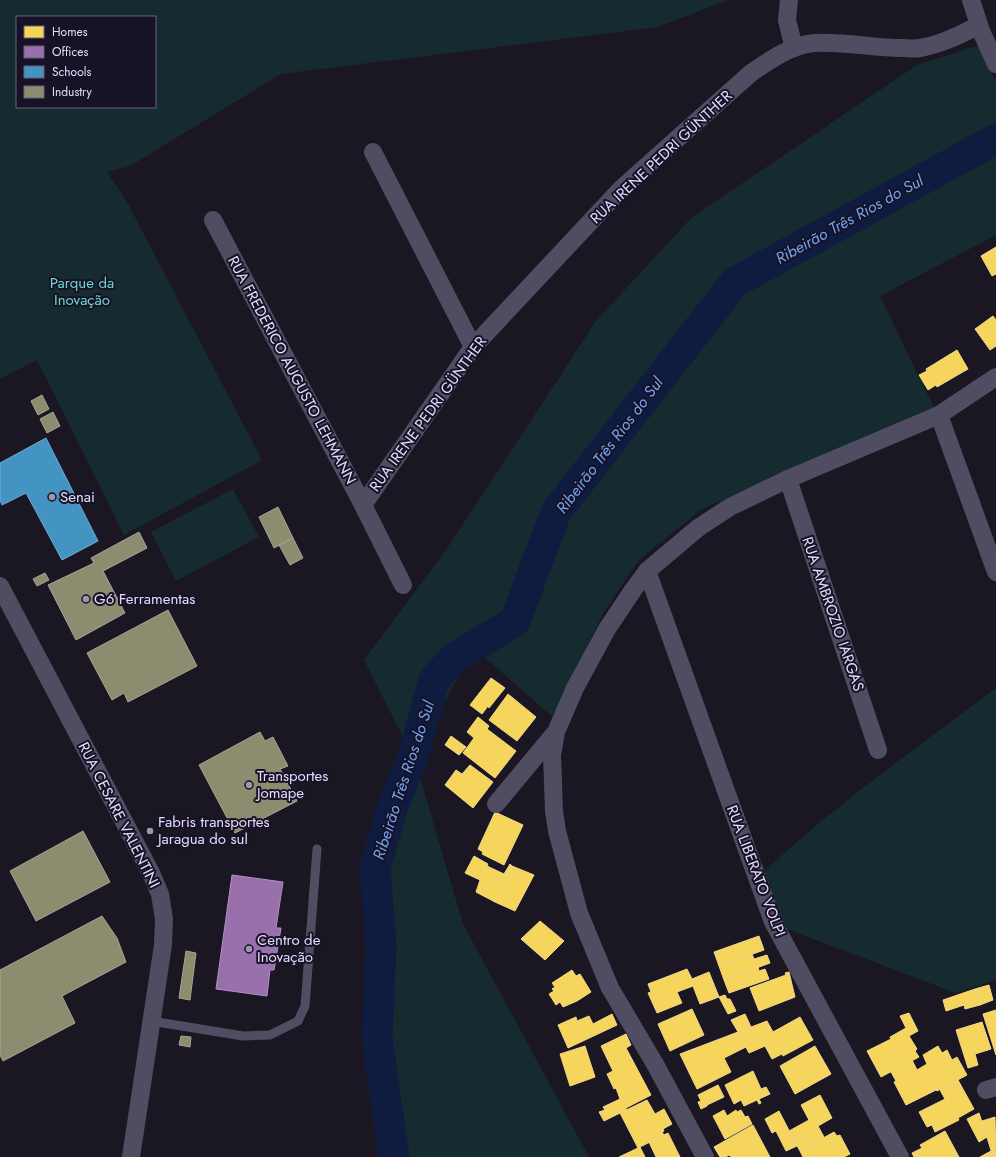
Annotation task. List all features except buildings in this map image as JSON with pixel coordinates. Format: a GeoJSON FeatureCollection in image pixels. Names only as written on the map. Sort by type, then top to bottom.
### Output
{"type":"FeatureCollection","features":[{"type":"Feature","properties":{"kind":"street"},"geometry":{"type":"LineString","coordinates":[[789,0],[787,20],[794,48]]}},
{"type":"Feature","properties":{"kind":"street"},"geometry":{"type":"LineString","coordinates":[[971,0],[979,24],[996,64]]}},
{"type":"Feature","properties":{"kind":"street","name":"RUA IRENE PEDRI GÜNTHER"},"geometry":{"type":"LineString","coordinates":[[363,505],[473,347],[622,188],[751,73],[771,59],[794,48],[813,43],[892,48],[919,48],[956,37],[979,24]]}},
{"type":"Feature","properties":{"kind":"street"},"geometry":{"type":"LineString","coordinates":[[373,152],[473,347]]}},
{"type":"Feature","properties":{"kind":"street","name":"RUA FREDERICO AUGUSTO LEHMANN"},"geometry":{"type":"LineString","coordinates":[[213,220],[363,505],[403,586]]}},
{"type":"Feature","properties":{"kind":"street"},"geometry":{"type":"LineString","coordinates":[[705,1157],[655,1064],[610,988],[579,912],[557,831],[554,811],[552,756],[556,732],[575,688],[607,629],[647,571],[698,528],[730,507],[788,479],[939,415],[996,377]]}},
{"type":"Feature","properties":{"kind":"street"},"geometry":{"type":"LineString","coordinates":[[939,415],[996,572]]}},
{"type":"Feature","properties":{"kind":"street","name":"RUA AMBROZIO IARGAS"},"geometry":{"type":"LineString","coordinates":[[788,479],[878,750]]}},
{"type":"Feature","properties":{"kind":"street","name":"RUA LIBERATO VOLPI"},"geometry":{"type":"LineString","coordinates":[[647,571],[773,922],[900,1157]]}},
{"type":"Feature","properties":{"kind":"street","name":"RUA CESARE VALENTINI"},"geometry":{"type":"LineString","coordinates":[[0,586],[152,873],[160,894],[164,919],[163,945],[131,1157]]}},
{"type":"Feature","properties":{"kind":"street"},"geometry":{"type":"LineString","coordinates":[[496,804],[556,732]]}},
{"type":"Feature","properties":{"kind":"lane"},"geometry":{"type":"LineString","coordinates":[[152,1021],[243,1036],[270,1035],[298,1021],[305,1006],[317,849]]}},
{"type":"Feature","properties":{"kind":"green space","name":"Parque da Inovação"},"geometry":{"type":"Polygon","coordinates":[[[0,0],[728,0],[658,27],[281,74],[130,166],[107,172],[127,202],[262,460],[124,535],[37,360],[0,379],[0,0]]]}},
{"type":"Feature","properties":{"kind":"green space"},"geometry":{"type":"Polygon","coordinates":[[[980,45],[996,83],[996,235],[880,296],[934,408],[702,509],[639,560],[604,612],[553,717],[481,654],[460,674],[414,757],[463,924],[589,1157],[394,1157],[377,1039],[381,946],[375,868],[391,812],[413,757],[364,660],[448,547],[596,321],[691,218],[917,65],[980,45]]]}},
{"type":"Feature","properties":{"kind":"green space"},"geometry":{"type":"Polygon","coordinates":[[[233,489],[259,537],[176,581],[151,532],[233,489]]]}},
{"type":"Feature","properties":{"kind":"green space"},"geometry":{"type":"Polygon","coordinates":[[[996,688],[996,980],[956,993],[779,926],[765,871],[820,822],[849,799],[996,688]]]}},
{"type":"Feature","properties":{"kind":"waterway","name":"Ribeirão Três Rios do Sul"},"geometry":{"type":"LineString","coordinates":[[394,1157],[377,1039],[381,946],[375,868],[391,812],[413,757],[434,680],[453,659],[515,621],[556,512],[735,282],[996,139]]}},
{"type":"Feature","properties":{"kind":"place","name":"Senai"},"geometry":{"type":"Point","coordinates":[52,497]}},
{"type":"Feature","properties":{"kind":"place","name":"G6 Ferramentas"},"geometry":{"type":"Point","coordinates":[86,599]}},
{"type":"Feature","properties":{"kind":"place","name":"Transportes Jomape"},"geometry":{"type":"Point","coordinates":[249,785]}},
{"type":"Feature","properties":{"kind":"place","name":"Fabris transportes Jaragua do sul"},"geometry":{"type":"Point","coordinates":[150,831]}},
{"type":"Feature","properties":{"kind":"place","name":"Centro de Inovação"},"geometry":{"type":"Point","coordinates":[249,949]}}]}
